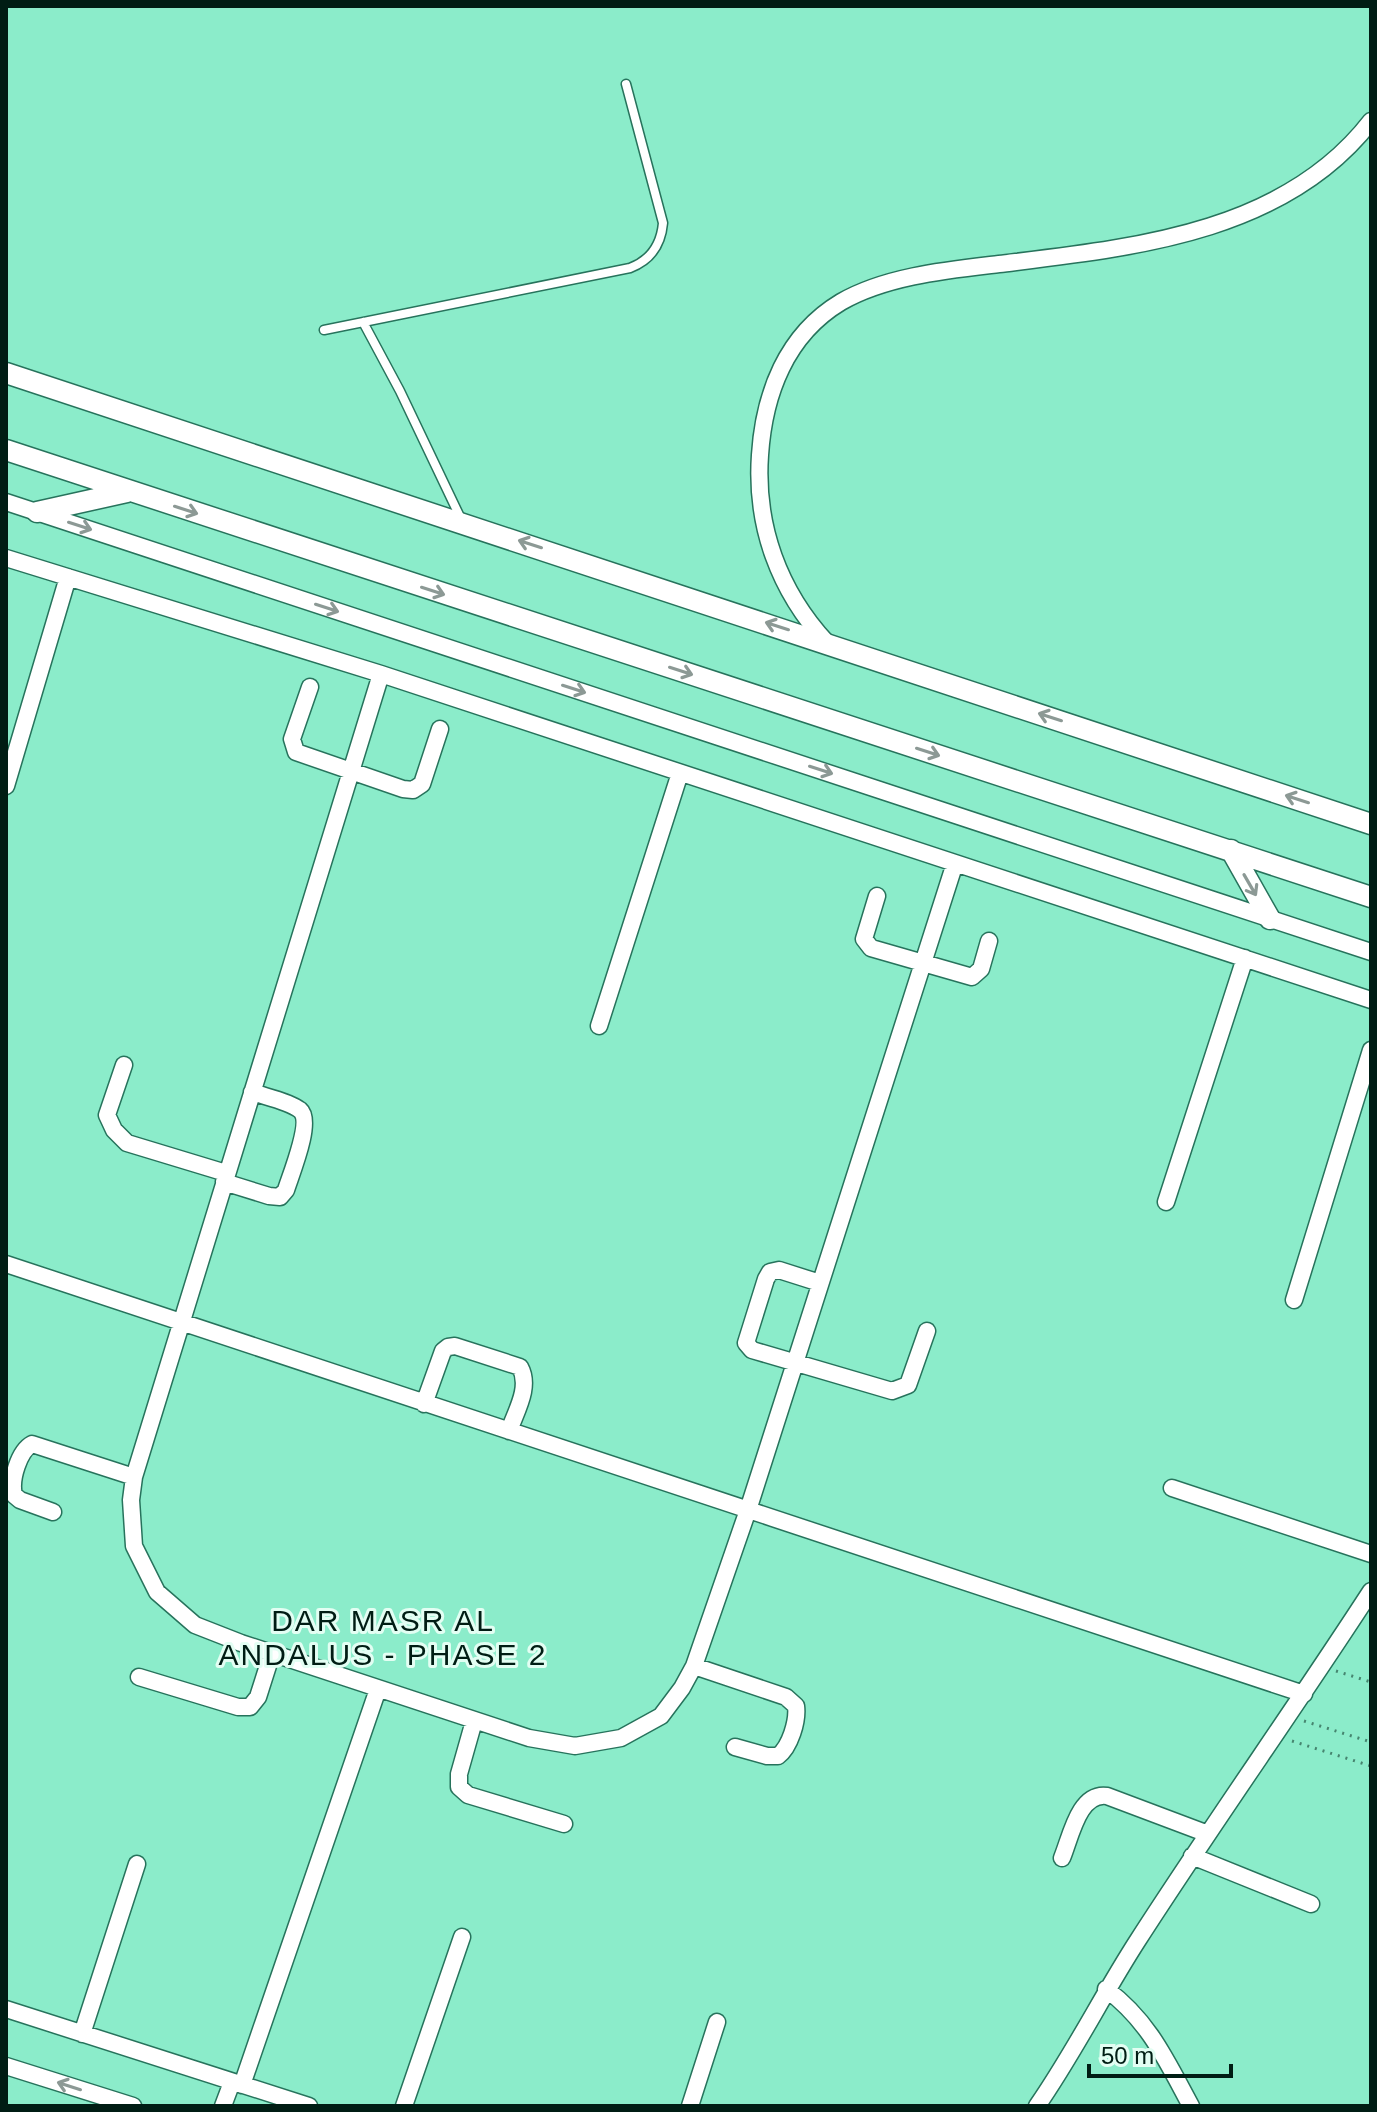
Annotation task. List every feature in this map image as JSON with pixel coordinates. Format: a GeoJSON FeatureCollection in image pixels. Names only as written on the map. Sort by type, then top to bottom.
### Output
{"type":"FeatureCollection","features":[{"type":"Feature","properties":{"kind":"street"},"geometry":{"type":"LineString","coordinates":[[827,643],[803,614],[780,574],[770,547],[760,492],[761,436],[771,390],[788,354],[812,324],[844,301],[907,279],[1113,248],[1229,221],[1316,177],[1346,152],[1371,121]]}},
{"type":"Feature","properties":{"kind":"street"},"geometry":{"type":"LineString","coordinates":[[6,373],[1371,824]]}},
{"type":"Feature","properties":{"kind":"street"},"geometry":{"type":"LineString","coordinates":[[6,450],[1371,897]]}},
{"type":"Feature","properties":{"kind":"street"},"geometry":{"type":"LineString","coordinates":[[37,512],[128,491]]}},
{"type":"Feature","properties":{"kind":"street"},"geometry":{"type":"LineString","coordinates":[[6,502],[1371,952]]}},
{"type":"Feature","properties":{"kind":"street"},"geometry":{"type":"LineString","coordinates":[[6,558],[381,674],[1371,1000]]}},
{"type":"Feature","properties":{"kind":"street"},"geometry":{"type":"LineString","coordinates":[[6,786],[68,577]]}},
{"type":"Feature","properties":{"kind":"street"},"geometry":{"type":"LineString","coordinates":[[381,674],[134,1477],[131,1500],[134,1546],[157,1592],[195,1625],[474,1721],[529,1738],[575,1746],[621,1738],[661,1716],[682,1688],[694,1666],[748,1510],[955,863]]}},
{"type":"Feature","properties":{"kind":"street"},"geometry":{"type":"LineString","coordinates":[[310,687],[292,739],[293,748],[300,754],[403,789],[418,788],[422,784],[440,729]]}},
{"type":"Feature","properties":{"kind":"street"},"geometry":{"type":"LineString","coordinates":[[599,1026],[680,773]]}},
{"type":"Feature","properties":{"kind":"street"},"geometry":{"type":"LineString","coordinates":[[1231,850],[1270,919]]}},
{"type":"Feature","properties":{"kind":"street"},"geometry":{"type":"LineString","coordinates":[[877,896],[864,939],[866,944],[968,977],[976,976],[981,969],[989,941]]}},
{"type":"Feature","properties":{"kind":"street"},"geometry":{"type":"LineString","coordinates":[[1166,1202],[1245,958]]}},
{"type":"Feature","properties":{"kind":"street"},"geometry":{"type":"LineString","coordinates":[[1294,1300],[1371,1050]]}},
{"type":"Feature","properties":{"kind":"street"},"geometry":{"type":"LineString","coordinates":[[124,1065],[107,1115],[114,1130],[127,1143],[225,1177],[269,1196],[280,1197],[286,1190],[305,1127],[305,1115],[298,1108],[252,1092]]}},
{"type":"Feature","properties":{"kind":"street"},"geometry":{"type":"LineString","coordinates":[[6,1264],[1304,1694]]}},
{"type":"Feature","properties":{"kind":"street"},"geometry":{"type":"LineString","coordinates":[[820,1283],[779,1270],[770,1272],[747,1333],[746,1343],[752,1350],[892,1391],[908,1385],[927,1331]]}},
{"type":"Feature","properties":{"kind":"street"},"geometry":{"type":"LineString","coordinates":[[424,1404],[443,1351],[455,1346],[520,1367],[526,1378],[509,1431]]}},
{"type":"Feature","properties":{"kind":"street"},"geometry":{"type":"LineString","coordinates":[[53,1512],[14,1495],[13,1480],[23,1454],[32,1444],[134,1477]]}},
{"type":"Feature","properties":{"kind":"street"},"geometry":{"type":"LineString","coordinates":[[1172,1488],[1371,1554]]}},
{"type":"Feature","properties":{"kind":"street"},"geometry":{"type":"LineString","coordinates":[[1037,2106],[1106,1989],[1192,1856],[1277,1736],[1371,1591]]}},
{"type":"Feature","properties":{"kind":"street"},"geometry":{"type":"LineString","coordinates":[[139,1677],[238,1707],[250,1707],[258,1697],[272,1653]]}},
{"type":"Feature","properties":{"kind":"street"},"geometry":{"type":"LineString","coordinates":[[694,1666],[786,1697],[796,1706],[797,1716],[785,1748],[778,1756],[735,1747]]}},
{"type":"Feature","properties":{"kind":"street"},"geometry":{"type":"LineString","coordinates":[[223,2106],[246,2090],[378,1689]]}},
{"type":"Feature","properties":{"kind":"street"},"geometry":{"type":"LineString","coordinates":[[474,1721],[459,1774],[459,1787],[468,1795],[564,1824]]}},
{"type":"Feature","properties":{"kind":"street"},"geometry":{"type":"LineString","coordinates":[[1062,1858],[1084,1805],[1097,1795],[1208,1834]]}},
{"type":"Feature","properties":{"kind":"street"},"geometry":{"type":"LineString","coordinates":[[1192,1856],[1311,1904]]}},
{"type":"Feature","properties":{"kind":"street"},"geometry":{"type":"LineString","coordinates":[[82,2034],[137,1864]]}},
{"type":"Feature","properties":{"kind":"street"},"geometry":{"type":"LineString","coordinates":[[404,2106],[462,1937]]}},
{"type":"Feature","properties":{"kind":"street"},"geometry":{"type":"LineString","coordinates":[[1106,1989],[1130,2008],[1150,2031],[1191,2106]]}},
{"type":"Feature","properties":{"kind":"street"},"geometry":{"type":"LineString","coordinates":[[6,2009],[246,2090],[309,2106]]}},
{"type":"Feature","properties":{"kind":"street"},"geometry":{"type":"LineString","coordinates":[[690,2106],[717,2022]]}},
{"type":"Feature","properties":{"kind":"street"},"geometry":{"type":"LineString","coordinates":[[6,2066],[133,2106]]}},
{"type":"Feature","properties":{"kind":"lane"},"geometry":{"type":"LineString","coordinates":[[324,330],[630,268],[647,260],[658,244],[663,223],[626,84]]}},
{"type":"Feature","properties":{"kind":"lane"},"geometry":{"type":"LineString","coordinates":[[363,322],[463,522]]}},
{"type":"Feature","properties":{"kind":"path"},"geometry":{"type":"LineString","coordinates":[[1322,1667],[1371,1682]]}},
{"type":"Feature","properties":{"kind":"path"},"geometry":{"type":"LineString","coordinates":[[1289,1717],[1371,1742]]}},
{"type":"Feature","properties":{"kind":"path"},"geometry":{"type":"LineString","coordinates":[[1277,1736],[1371,1766]]}},
{"type":"Feature","properties":{"kind":"district","name":"DAR MASR AL ANDALUS - PHASE 2"},"geometry":{"type":"Point","coordinates":[383,1638]}}]}
